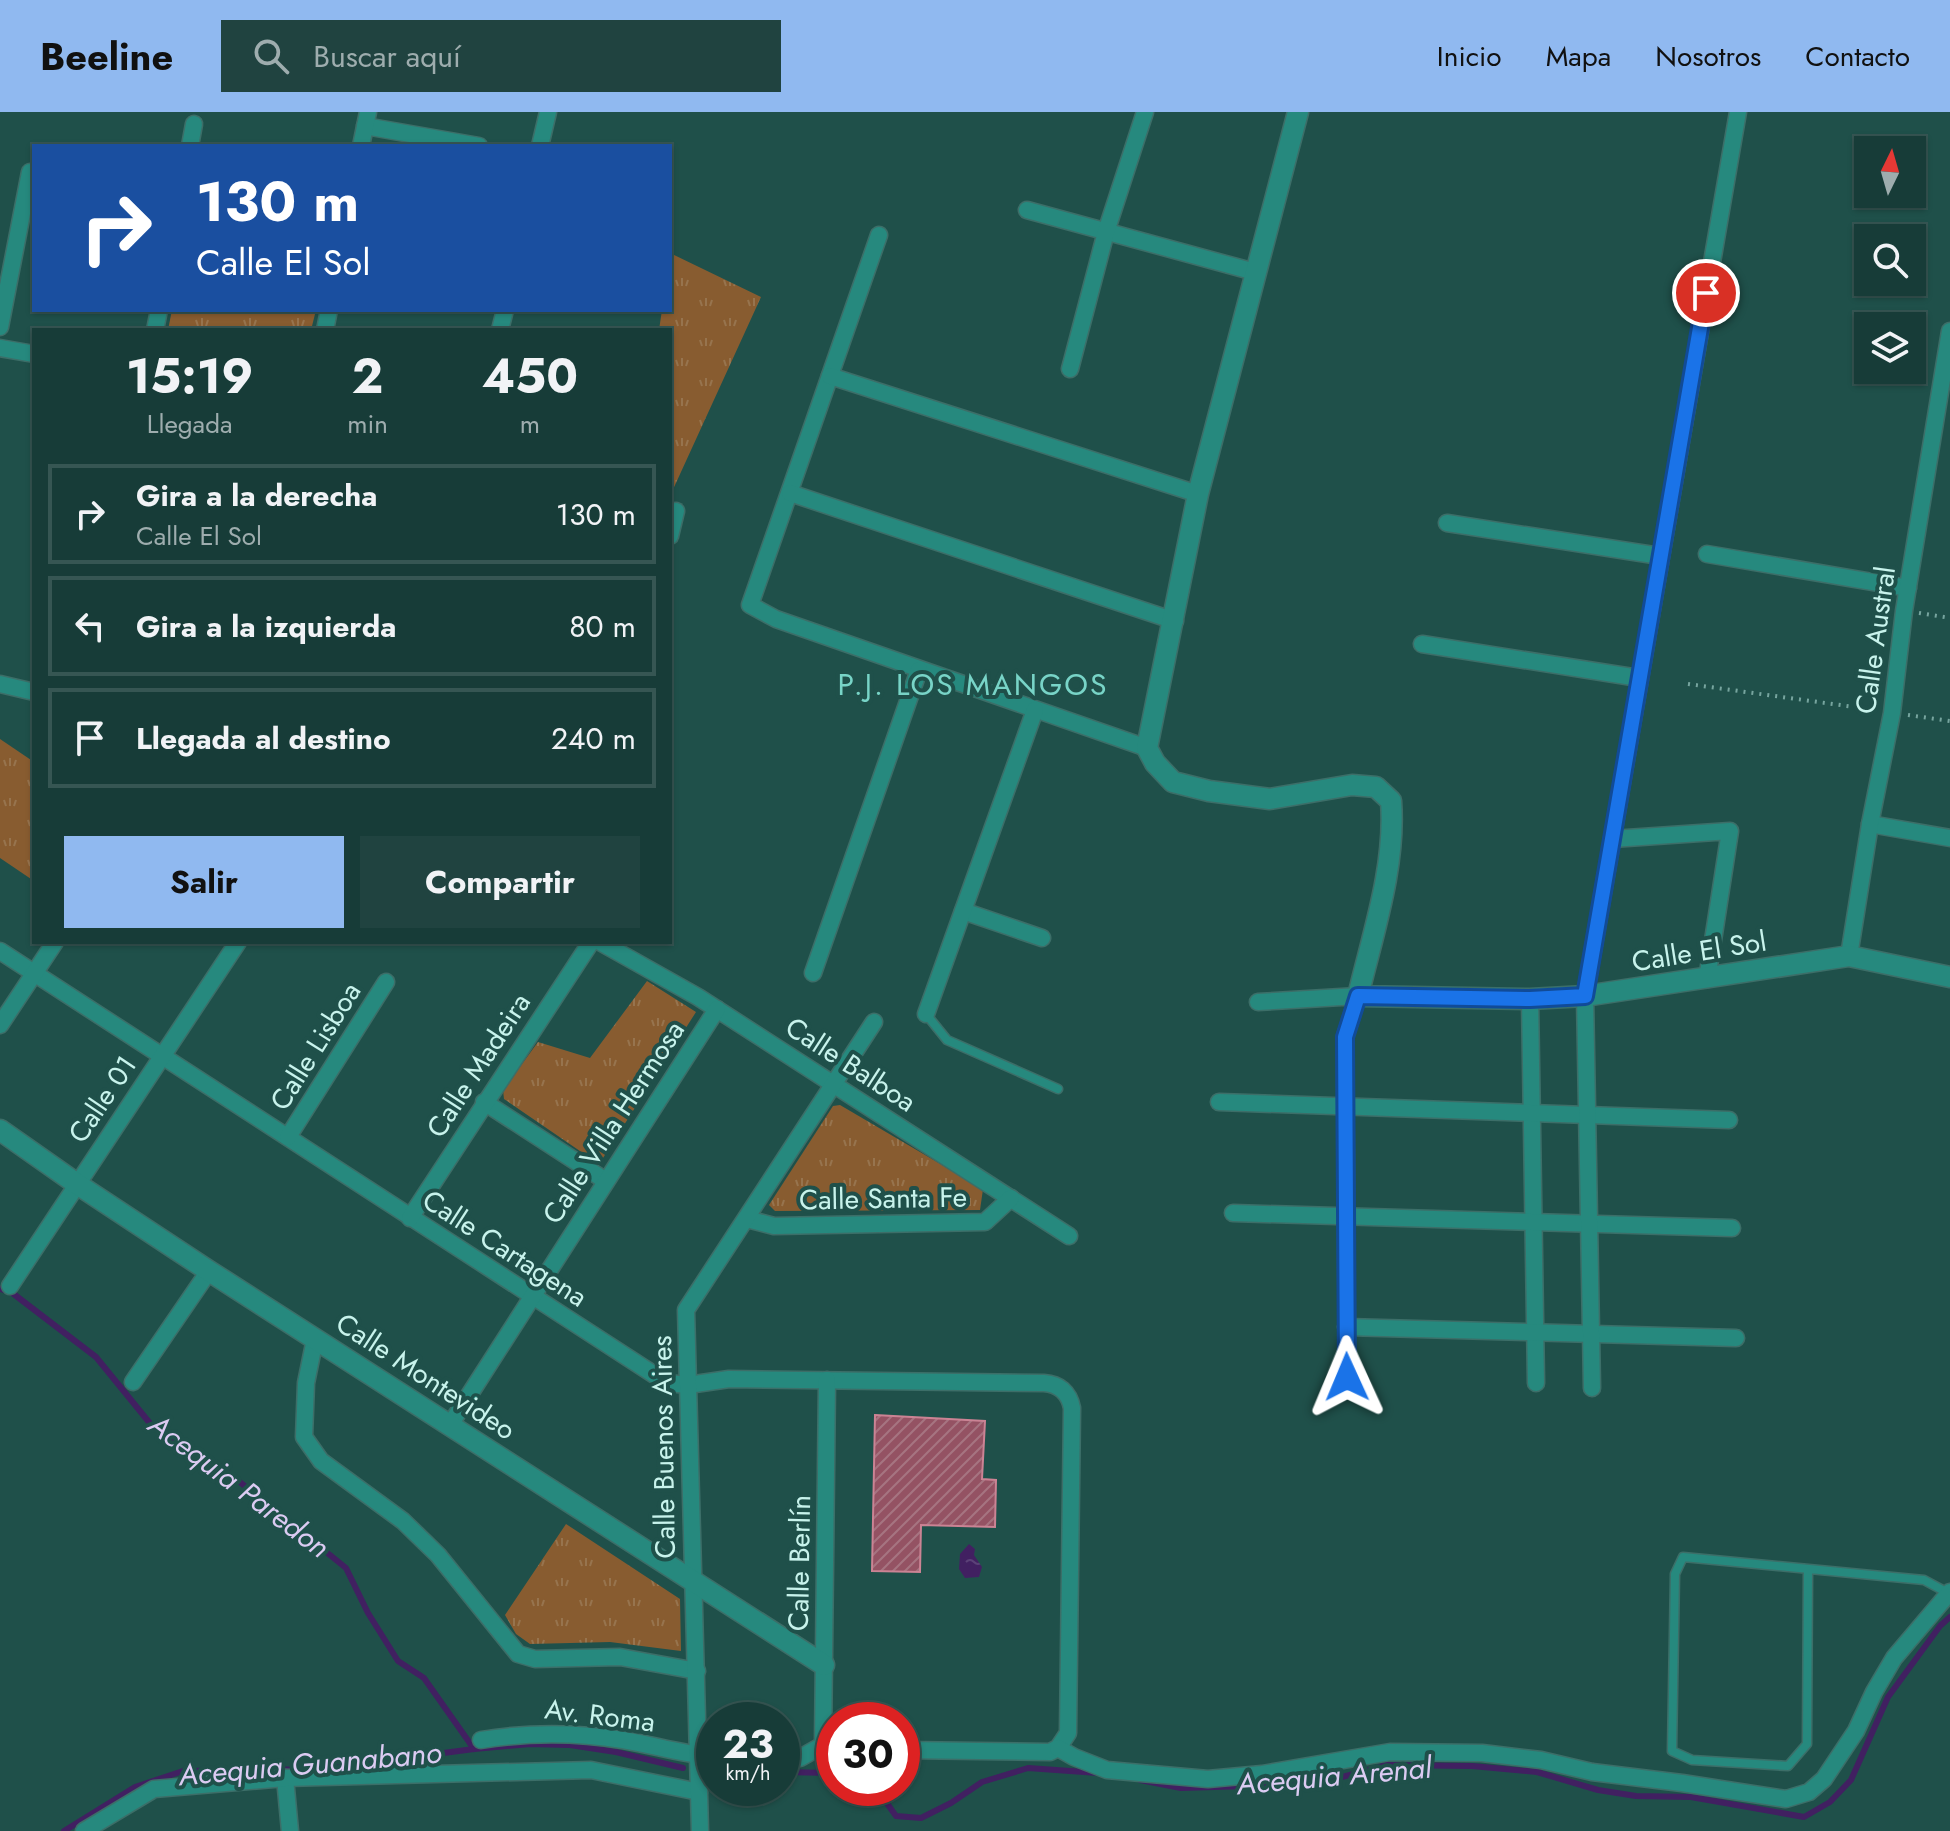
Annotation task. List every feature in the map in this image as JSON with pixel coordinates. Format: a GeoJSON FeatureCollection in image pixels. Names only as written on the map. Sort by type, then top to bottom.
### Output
{"type":"FeatureCollection","features":[{"type":"Feature","properties":{"kind":"street"},"geometry":{"type":"LineString","coordinates":[[540,144],[548,112]]}},
{"type":"Feature","properties":{"kind":"street"},"geometry":{"type":"LineString","coordinates":[[1070,369],[1106,232],[1145,112]]}},
{"type":"Feature","properties":{"kind":"street"},"geometry":{"type":"LineString","coordinates":[[1298,112],[1198,494],[1175,621],[1147,748],[1155,763],[1173,782],[1209,791],[1270,799],[1352,785],[1376,787],[1391,801],[1393,819],[1388,869],[1358,996],[1345,1037],[1347,1377]]}},
{"type":"Feature","properties":{"kind":"street"},"geometry":{"type":"LineString","coordinates":[[1592,1388],[1585,996],[1738,112]]}},
{"type":"Feature","properties":{"kind":"street"},"geometry":{"type":"LineString","coordinates":[[361,144],[366,119],[471,144]]}},
{"type":"Feature","properties":{"kind":"street"},"geometry":{"type":"LineString","coordinates":[[190,144],[194,124]]}},
{"type":"Feature","properties":{"kind":"street"},"geometry":{"type":"LineString","coordinates":[[0,327],[30,172]]}},
{"type":"Feature","properties":{"kind":"street"},"geometry":{"type":"LineString","coordinates":[[1027,210],[1255,272]]}},
{"type":"Feature","properties":{"kind":"street"},"geometry":{"type":"LineString","coordinates":[[879,235],[750,605],[776,619],[1147,748]]}},
{"type":"Feature","properties":{"kind":"street","name":"Calle Austral"},"geometry":{"type":"LineString","coordinates":[[1849,956],[1892,713],[1904,611],[1950,331]]}},
{"type":"Feature","properties":{"kind":"street"},"geometry":{"type":"LineString","coordinates":[[0,348],[32,354]]}},
{"type":"Feature","properties":{"kind":"street"},"geometry":{"type":"LineString","coordinates":[[830,376],[1198,494]]}},
{"type":"Feature","properties":{"kind":"street"},"geometry":{"type":"LineString","coordinates":[[790,493],[1175,621]]}},
{"type":"Feature","properties":{"kind":"street"},"geometry":{"type":"LineString","coordinates":[[672,528],[676,511]]}},
{"type":"Feature","properties":{"kind":"street"},"geometry":{"type":"LineString","coordinates":[[1447,523],[1660,556]]}},
{"type":"Feature","properties":{"kind":"street"},"geometry":{"type":"LineString","coordinates":[[1707,554],[1908,588]]}},
{"type":"Feature","properties":{"kind":"street"},"geometry":{"type":"LineString","coordinates":[[1422,644],[1639,678]]}},
{"type":"Feature","properties":{"kind":"street"},"geometry":{"type":"LineString","coordinates":[[813,973],[919,670]]}},
{"type":"Feature","properties":{"kind":"street"},"geometry":{"type":"LineString","coordinates":[[0,684],[32,692]]}},
{"type":"Feature","properties":{"kind":"street"},"geometry":{"type":"LineString","coordinates":[[926,1014],[1035,710]]}},
{"type":"Feature","properties":{"kind":"street"},"geometry":{"type":"LineString","coordinates":[[1870,824],[1950,838]]}},
{"type":"Feature","properties":{"kind":"street"},"geometry":{"type":"LineString","coordinates":[[1612,839],[1730,831],[1707,979]]}},
{"type":"Feature","properties":{"kind":"street"},"geometry":{"type":"LineString","coordinates":[[963,911],[1042,938]]}},
{"type":"Feature","properties":{"kind":"street"},"geometry":{"type":"LineString","coordinates":[[0,1025],[54,944]]}},
{"type":"Feature","properties":{"kind":"street","name":"Calle 01"},"geometry":{"type":"LineString","coordinates":[[10,1286],[237,944]]}},
{"type":"Feature","properties":{"kind":"street","name":"Calle Madeira"},"geometry":{"type":"LineString","coordinates":[[410,1218],[590,944]]}},
{"type":"Feature","properties":{"kind":"street","name":"Calle Balboa"},"geometry":{"type":"LineString","coordinates":[[603,944],[717,1009],[1069,1236]]}},
{"type":"Feature","properties":{"kind":"street","name":"Calle Cartagena"},"geometry":{"type":"LineString","coordinates":[[0,951],[667,1383],[688,1385],[729,1379],[1044,1383],[1065,1391],[1072,1408],[1068,1733],[1054,1750]]}},
{"type":"Feature","properties":{"kind":"street","name":"Calle El Sol"},"geometry":{"type":"LineString","coordinates":[[1358,996],[1530,999],[1585,996],[1849,956],[1950,977]]}},
{"type":"Feature","properties":{"kind":"street","name":"Calle Lisboa"},"geometry":{"type":"LineString","coordinates":[[288,1137],[386,982]]}},
{"type":"Feature","properties":{"kind":"street"},"geometry":{"type":"LineString","coordinates":[[1258,1002],[1358,996]]}},
{"type":"Feature","properties":{"kind":"street"},"geometry":{"type":"LineString","coordinates":[[1530,999],[1536,1383]]}},
{"type":"Feature","properties":{"kind":"street","name":"Calle Villa Hermosa"},"geometry":{"type":"LineString","coordinates":[[450,1425],[717,1009]]}},
{"type":"Feature","properties":{"kind":"street","name":"Calle Buenos Aires"},"geometry":{"type":"LineString","coordinates":[[701,1702],[692,1580],[686,1310],[874,1022]]}},
{"type":"Feature","properties":{"kind":"street"},"geometry":{"type":"LineString","coordinates":[[484,1102],[606,1181]]}},
{"type":"Feature","properties":{"kind":"street"},"geometry":{"type":"LineString","coordinates":[[1219,1102],[1729,1120]]}},
{"type":"Feature","properties":{"kind":"street","name":"Calle Montevideo"},"geometry":{"type":"LineString","coordinates":[[0,1130],[209,1271],[824,1665]]}},
{"type":"Feature","properties":{"kind":"street","name":"Calle Santa Fe"},"geometry":{"type":"LineString","coordinates":[[747,1219],[774,1226],[985,1222],[1011,1198]]}},
{"type":"Feature","properties":{"kind":"street"},"geometry":{"type":"LineString","coordinates":[[1233,1213],[1732,1228]]}},
{"type":"Feature","properties":{"kind":"street"},"geometry":{"type":"LineString","coordinates":[[133,1382],[209,1271]]}},
{"type":"Feature","properties":{"kind":"street"},"geometry":{"type":"LineString","coordinates":[[1346,1327],[1736,1338]]}},
{"type":"Feature","properties":{"kind":"street"},"geometry":{"type":"LineString","coordinates":[[315,1339],[306,1383],[304,1437],[321,1461],[403,1521],[438,1555],[518,1654],[535,1659],[620,1657],[697,1671]]}},
{"type":"Feature","properties":{"kind":"street","name":"Calle Berlín"},"geometry":{"type":"LineString","coordinates":[[826,1702],[827,1380]]}},
{"type":"Feature","properties":{"kind":"street"},"geometry":{"type":"LineString","coordinates":[[920,1750],[1054,1750],[1107,1770],[1208,1779],[1248,1776],[1390,1752],[1482,1753],[1786,1799],[1809,1792],[1824,1779],[1856,1731],[1889,1665],[1949,1592]]}},
{"type":"Feature","properties":{"kind":"street","name":"Av. Roma"},"geometry":{"type":"LineString","coordinates":[[481,1740],[525,1733],[569,1734],[623,1740],[696,1754]]}},
{"type":"Feature","properties":{"kind":"street"},"geometry":{"type":"LineString","coordinates":[[84,1831],[154,1789],[285,1778],[591,1770],[696,1791]]}},
{"type":"Feature","properties":{"kind":"street"},"geometry":{"type":"LineString","coordinates":[[285,1778],[290,1831]]}},
{"type":"Feature","properties":{"kind":"street","name":"Calle Buenos Aires"},"geometry":{"type":"LineString","coordinates":[[699,1806],[700,1831]]}},
{"type":"Feature","properties":{"kind":"lane"},"geometry":{"type":"LineString","coordinates":[[926,1014],[947,1040],[1058,1089]]}},
{"type":"Feature","properties":{"kind":"lane"},"geometry":{"type":"LineString","coordinates":[[1808,1569],[1807,1744],[1788,1766],[1692,1760],[1672,1751],[1675,1574],[1683,1557],[1924,1580],[1949,1592]]}},
{"type":"Feature","properties":{"kind":"path"},"geometry":{"type":"LineString","coordinates":[[1904,611],[1950,618]]}},
{"type":"Feature","properties":{"kind":"path"},"geometry":{"type":"LineString","coordinates":[[1688,684],[1950,721]]}},
{"type":"Feature","properties":{"kind":"green space"},"geometry":{"type":"Polygon","coordinates":[[[672,254],[761,297],[672,492],[672,328],[659,328],[662,312],[672,312],[672,254]]]}},
{"type":"Feature","properties":{"kind":"green space"},"geometry":{"type":"Polygon","coordinates":[[[172,312],[316,312],[312,328],[168,328],[172,312]]]}},
{"type":"Feature","properties":{"kind":"green space"},"geometry":{"type":"Polygon","coordinates":[[[0,739],[32,761],[32,880],[0,858],[0,739]]]}},
{"type":"Feature","properties":{"kind":"green space"},"geometry":{"type":"Polygon","coordinates":[[[647,981],[696,1012],[603,1158],[596,1162],[504,1099],[503,1090],[538,1042],[590,1058],[647,981]]]}},
{"type":"Feature","properties":{"kind":"green space"},"geometry":{"type":"Polygon","coordinates":[[[840,1105],[983,1189],[980,1210],[775,1211],[769,1205],[833,1106],[840,1105]]]}},
{"type":"Feature","properties":{"kind":"green space"},"geometry":{"type":"Polygon","coordinates":[[[566,1524],[680,1599],[681,1651],[610,1642],[530,1644],[516,1634],[505,1615],[566,1524]]]}},
{"type":"Feature","properties":{"kind":"water"},"geometry":{"type":"Polygon","coordinates":[[[969,1544],[975,1549],[974,1555],[982,1567],[979,1577],[965,1578],[959,1569],[960,1554],[969,1544]]]}},
{"type":"Feature","properties":{"kind":"building"},"geometry":{"type":"Polygon","coordinates":[[[875,1415],[985,1421],[982,1479],[996,1480],[995,1527],[921,1525],[920,1572],[872,1571],[875,1415]]]}},
{"type":"Feature","properties":{"kind":"waterway","name":"Acequia Paredon"},"geometry":{"type":"LineString","coordinates":[[0,1289],[11,1292],[96,1357],[153,1427],[220,1466],[346,1568],[368,1613],[398,1661],[424,1678],[474,1749]]}},
{"type":"Feature","properties":{"kind":"waterway","name":"Acequia Arenal"},"geometry":{"type":"LineString","coordinates":[[1140,1780],[1181,1788],[1316,1784],[1387,1765],[1472,1766],[1537,1772],[1598,1790],[1636,1796],[1691,1797],[1804,1817],[1830,1802],[1851,1780],[1888,1697],[1950,1617]]}},
{"type":"Feature","properties":{"kind":"waterway","name":"Acequia Guanabano"},"geometry":{"type":"LineString","coordinates":[[64,1831],[135,1787],[183,1771],[321,1769],[530,1744],[570,1745],[616,1752],[683,1768]]}},
{"type":"Feature","properties":{"kind":"waterway","name":"Acequia Arenal"},"geometry":{"type":"LineString","coordinates":[[889,1806],[896,1816],[921,1818],[982,1782],[1028,1768],[1098,1773]]}},
{"type":"Feature","properties":{"kind":"waterway","name":"Acequia Arenal"},"geometry":{"type":"LineString","coordinates":[[800,1772],[816,1773]]}},
{"type":"Feature","properties":{"kind":"district","name":"P.J. LOS MANGOS"},"geometry":{"type":"Point","coordinates":[973,685]}},
{"type":"Feature","properties":{"kind":"route"},"geometry":{"type":"LineString","coordinates":[[1347,1377],[1345,1037],[1358,996],[1530,999],[1585,996],[1706,293]]}}]}
